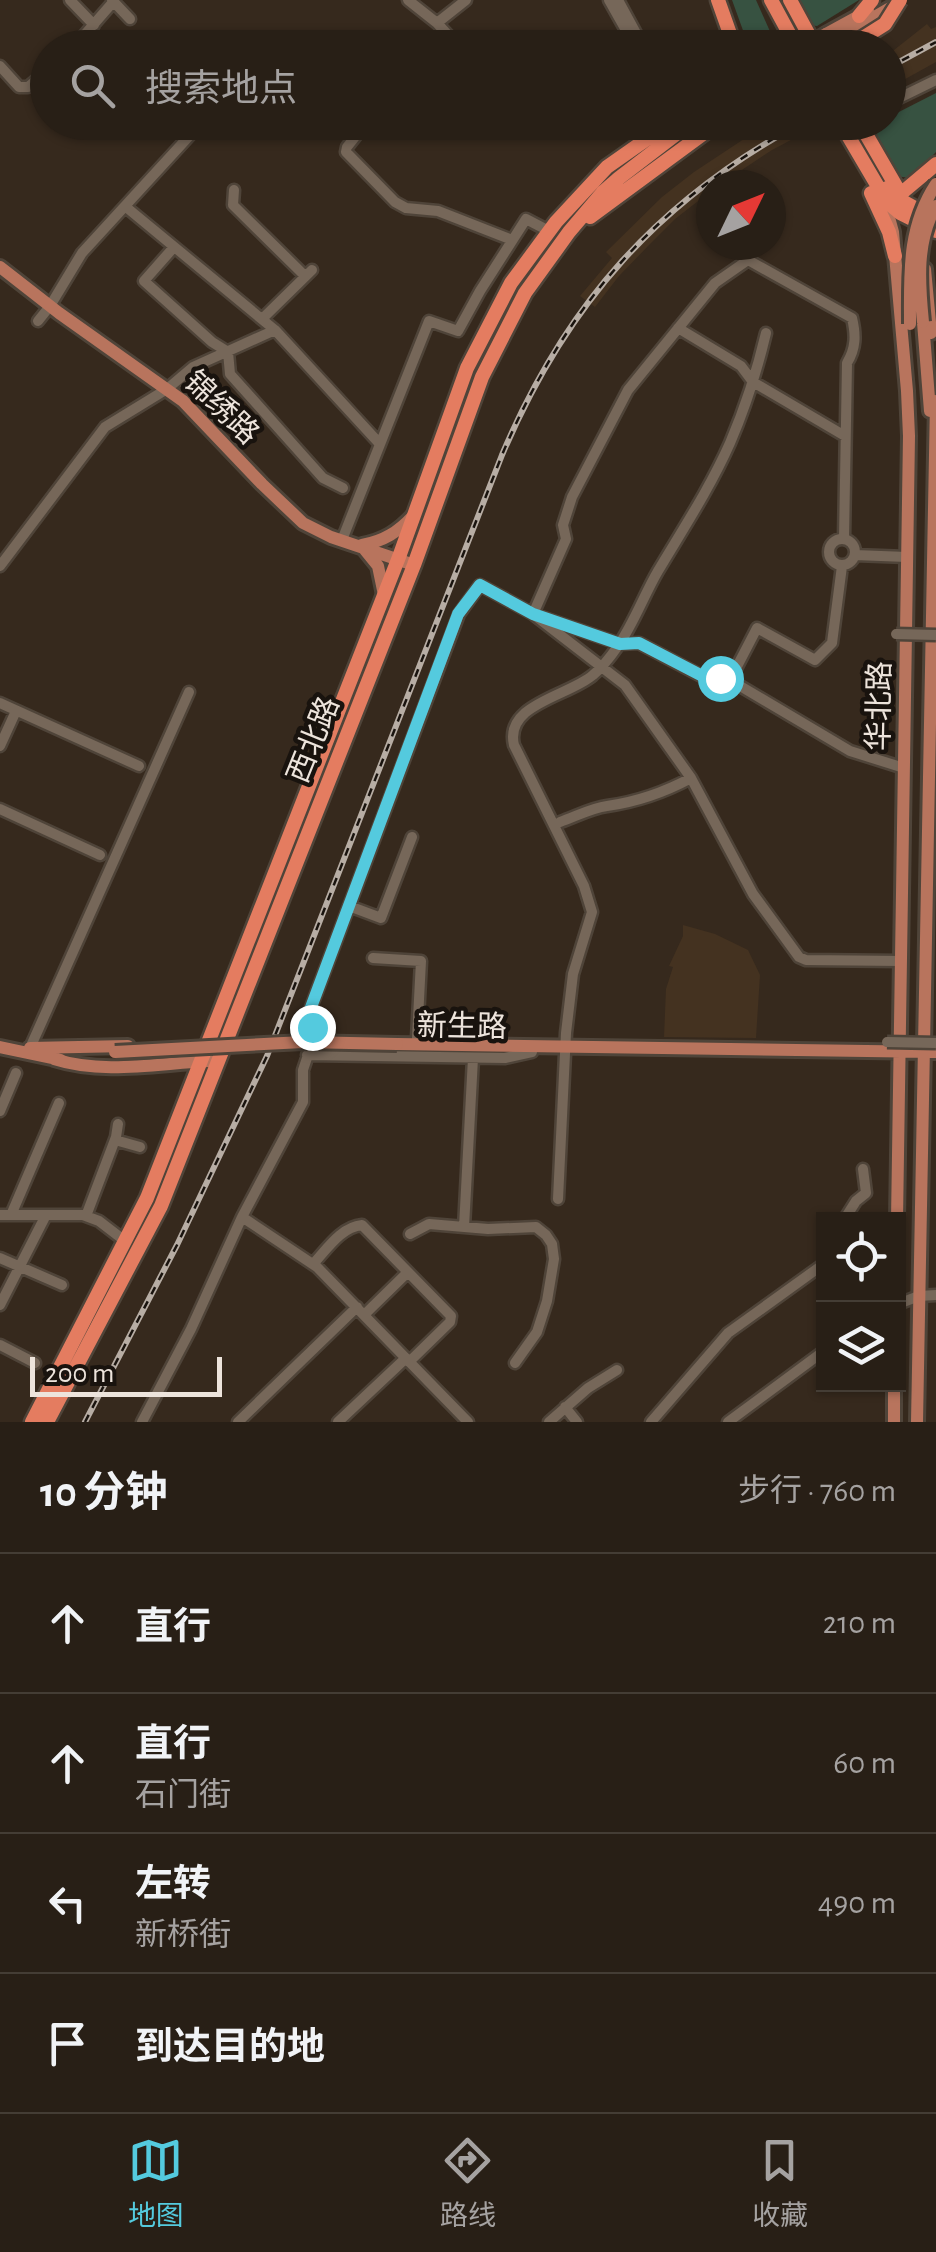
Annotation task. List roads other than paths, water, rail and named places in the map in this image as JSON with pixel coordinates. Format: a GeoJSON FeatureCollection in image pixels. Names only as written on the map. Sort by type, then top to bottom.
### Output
{"type":"FeatureCollection","features":[{"type":"Feature","properties":{"kind":"highway"},"geometry":{"type":"LineString","coordinates":[[718,0],[729,30]]}},
{"type":"Feature","properties":{"kind":"highway"},"geometry":{"type":"LineString","coordinates":[[727,0],[738,30]]}},
{"type":"Feature","properties":{"kind":"highway"},"geometry":{"type":"LineString","coordinates":[[763,0],[779,30]]}},
{"type":"Feature","properties":{"kind":"highway"},"geometry":{"type":"LineString","coordinates":[[771,0],[790,30]]}},
{"type":"Feature","properties":{"kind":"highway"},"geometry":{"type":"LineString","coordinates":[[780,0],[794,30]]}},
{"type":"Feature","properties":{"kind":"highway"},"geometry":{"type":"LineString","coordinates":[[790,0],[814,30]]}},
{"type":"Feature","properties":{"kind":"highway"},"geometry":{"type":"LineString","coordinates":[[859,16],[872,0]]}},
{"type":"Feature","properties":{"kind":"highway"},"geometry":{"type":"LineString","coordinates":[[875,30],[902,0]]}},
{"type":"Feature","properties":{"kind":"highway","name":"西北路"},"geometry":{"type":"LineString","coordinates":[[48,1422],[161,1206],[208,1088],[208,1050],[398,560],[467,368],[511,284],[549,231],[606,167],[645,140]]}},
{"type":"Feature","properties":{"kind":"highway","name":"西北路"},"geometry":{"type":"LineString","coordinates":[[32,1422],[147,1198],[192,1085],[326,783],[414,565],[482,376],[525,292],[569,232],[603,192],[666,140]]}},
{"type":"Feature","properties":{"kind":"highway"},"geometry":{"type":"LineString","coordinates":[[569,232],[694,140]]}},
{"type":"Feature","properties":{"kind":"highway"},"geometry":{"type":"LineString","coordinates":[[841,140],[875,199],[889,232],[896,264]]}},
{"type":"Feature","properties":{"kind":"highway"},"geometry":{"type":"LineString","coordinates":[[854,140],[891,190],[936,220]]}},
{"type":"Feature","properties":{"kind":"highway"},"geometry":{"type":"LineString","coordinates":[[859,140],[891,190]]}},
{"type":"Feature","properties":{"kind":"highway"},"geometry":{"type":"LineString","coordinates":[[867,140],[900,213],[936,232]]}},
{"type":"Feature","properties":{"kind":"highway"},"geometry":{"type":"LineString","coordinates":[[891,190],[915,182],[936,164]]}},
{"type":"Feature","properties":{"kind":"main road"},"geometry":{"type":"LineString","coordinates":[[841,30],[886,0]]}},
{"type":"Feature","properties":{"kind":"main road"},"geometry":{"type":"LineString","coordinates":[[848,30],[902,0]]}},
{"type":"Feature","properties":{"kind":"main road"},"geometry":{"type":"LineString","coordinates":[[933,568],[928,533],[930,390],[916,323],[910,261],[912,238],[936,184]]}},
{"type":"Feature","properties":{"kind":"main road","name":"华北路"},"geometry":{"type":"LineString","coordinates":[[891,190],[890,218],[908,391],[897,1212]]}},
{"type":"Feature","properties":{"kind":"main road"},"geometry":{"type":"LineString","coordinates":[[906,585],[914,540],[916,323],[921,255],[936,206]]}},
{"type":"Feature","properties":{"kind":"main road"},"geometry":{"type":"LineString","coordinates":[[896,264],[908,256],[919,259],[925,269],[936,381]]}},
{"type":"Feature","properties":{"kind":"main road","name":"锦绣路"},"geometry":{"type":"LineString","coordinates":[[0,267],[167,389],[201,418],[292,515],[315,530],[414,565]]}},
{"type":"Feature","properties":{"kind":"main road","name":"华北路"},"geometry":{"type":"LineString","coordinates":[[917,1422],[919,1296],[928,1194],[932,1049],[936,402]]}},
{"type":"Feature","properties":{"kind":"main road"},"geometry":{"type":"LineString","coordinates":[[360,545],[390,536],[415,514]]}},
{"type":"Feature","properties":{"kind":"main road"},"geometry":{"type":"LineString","coordinates":[[360,545],[378,566],[384,595]]}},
{"type":"Feature","properties":{"kind":"main road","name":"新生路"},"geometry":{"type":"LineString","coordinates":[[0,1044],[54,1059],[303,1042],[899,1056],[932,1049]]}},
{"type":"Feature","properties":{"kind":"main road","name":"新生路"},"geometry":{"type":"LineString","coordinates":[[0,1044],[115,1056]]}},
{"type":"Feature","properties":{"kind":"main road"},"geometry":{"type":"LineString","coordinates":[[30,1048],[208,1050]]}},
{"type":"Feature","properties":{"kind":"main road"},"geometry":{"type":"LineString","coordinates":[[54,1059],[98,1068],[172,1063],[208,1050]]}},
{"type":"Feature","properties":{"kind":"main road"},"geometry":{"type":"LineString","coordinates":[[172,1063],[185,1067],[192,1085]]}},
{"type":"Feature","properties":{"kind":"main road"},"geometry":{"type":"LineString","coordinates":[[894,1392],[894,1422]]}},
{"type":"Feature","properties":{"kind":"street"},"geometry":{"type":"LineString","coordinates":[[70,0],[94,25]]}},
{"type":"Feature","properties":{"kind":"street"},"geometry":{"type":"LineString","coordinates":[[408,0],[443,30]]}},
{"type":"Feature","properties":{"kind":"street"},"geometry":{"type":"LineString","coordinates":[[436,23],[466,0]]}},
{"type":"Feature","properties":{"kind":"street"},"geometry":{"type":"LineString","coordinates":[[609,0],[626,30]]}},
{"type":"Feature","properties":{"kind":"street"},"geometry":{"type":"LineString","coordinates":[[618,0],[634,30]]}},
{"type":"Feature","properties":{"kind":"street"},"geometry":{"type":"LineString","coordinates":[[89,30],[113,1],[130,20]]}},
{"type":"Feature","properties":{"kind":"street"},"geometry":{"type":"LineString","coordinates":[[0,66],[19,87],[30,85]]}},
{"type":"Feature","properties":{"kind":"street"},"geometry":{"type":"LineString","coordinates":[[906,95],[936,80]]}},
{"type":"Feature","properties":{"kind":"street"},"geometry":{"type":"LineString","coordinates":[[38,321],[82,253],[186,140]]}},
{"type":"Feature","properties":{"kind":"street"},"geometry":{"type":"LineString","coordinates":[[353,140],[346,152],[395,202],[406,208],[438,211],[512,240]]}},
{"type":"Feature","properties":{"kind":"street"},"geometry":{"type":"LineString","coordinates":[[234,190],[233,206],[308,273],[262,319]]}},
{"type":"Feature","properties":{"kind":"street"},"geometry":{"type":"LineString","coordinates":[[126,208],[275,330],[379,443]]}},
{"type":"Feature","properties":{"kind":"street"},"geometry":{"type":"LineString","coordinates":[[342,540],[428,321],[458,331],[526,220],[549,231]]}},
{"type":"Feature","properties":{"kind":"street"},"geometry":{"type":"LineString","coordinates":[[174,247],[144,281],[228,352]]}},
{"type":"Feature","properties":{"kind":"street"},"geometry":{"type":"LineString","coordinates":[[533,614],[566,539],[563,524],[572,497],[628,390],[715,284],[748,260],[852,318],[855,332],[853,352],[847,363],[844,539]]}},
{"type":"Feature","properties":{"kind":"street"},"geometry":{"type":"LineString","coordinates":[[678,328],[742,366],[753,382],[846,436]]}},
{"type":"Feature","properties":{"kind":"street"},"geometry":{"type":"LineString","coordinates":[[0,566],[105,426],[167,389],[194,367],[275,330]]}},
{"type":"Feature","properties":{"kind":"street"},"geometry":{"type":"LineString","coordinates":[[558,1199],[565,1050],[574,974],[591,920],[591,903],[514,745],[512,730],[526,712],[592,677],[620,644],[730,442],[766,334]]}},
{"type":"Feature","properties":{"kind":"street"},"geometry":{"type":"LineString","coordinates":[[228,352],[230,374],[323,478],[344,488]]}},
{"type":"Feature","properties":{"kind":"street"},"geometry":{"type":"LineString","coordinates":[[844,539],[854,546],[855,555],[842,566],[834,563],[828,552],[835,541],[844,539]]}},
{"type":"Feature","properties":{"kind":"street"},"geometry":{"type":"LineString","coordinates":[[855,555],[907,558]]}},
{"type":"Feature","properties":{"kind":"street"},"geometry":{"type":"LineString","coordinates":[[730,680],[757,628],[815,660],[832,642],[842,566]]}},
{"type":"Feature","properties":{"kind":"street"},"geometry":{"type":"LineString","coordinates":[[142,1422],[303,1102],[303,1070],[314,1037],[310,1010],[458,614],[480,585],[533,614],[625,684],[691,778],[753,894],[799,957],[901,960]]}},
{"type":"Feature","properties":{"kind":"street"},"geometry":{"type":"LineString","coordinates":[[533,614],[620,644],[639,643],[712,681],[730,680],[850,750],[904,768]]}},
{"type":"Feature","properties":{"kind":"street"},"geometry":{"type":"LineString","coordinates":[[896,634],[936,635]]}},
{"type":"Feature","properties":{"kind":"street"},"geometry":{"type":"LineString","coordinates":[[30,1048],[190,692]]}},
{"type":"Feature","properties":{"kind":"street"},"geometry":{"type":"LineString","coordinates":[[0,703],[139,766]]}},
{"type":"Feature","properties":{"kind":"street"},"geometry":{"type":"LineString","coordinates":[[0,746],[16,710]]}},
{"type":"Feature","properties":{"kind":"street"},"geometry":{"type":"LineString","coordinates":[[560,822],[668,790],[691,778]]}},
{"type":"Feature","properties":{"kind":"street"},"geometry":{"type":"LineString","coordinates":[[0,809],[100,855]]}},
{"type":"Feature","properties":{"kind":"street"},"geometry":{"type":"LineString","coordinates":[[349,906],[381,918],[412,838]]}},
{"type":"Feature","properties":{"kind":"street"},"geometry":{"type":"LineString","coordinates":[[373,958],[421,961],[417,1038]]}},
{"type":"Feature","properties":{"kind":"street"},"geometry":{"type":"LineString","coordinates":[[314,1037],[504,1040],[533,1049]]}},
{"type":"Feature","properties":{"kind":"street"},"geometry":{"type":"LineString","coordinates":[[208,1050],[258,1040],[293,1041]]}},
{"type":"Feature","properties":{"kind":"street"},"geometry":{"type":"LineString","coordinates":[[888,1042],[932,1049]]}},
{"type":"Feature","properties":{"kind":"street"},"geometry":{"type":"LineString","coordinates":[[308,1054],[505,1058],[533,1049]]}},
{"type":"Feature","properties":{"kind":"street"},"geometry":{"type":"LineString","coordinates":[[464,1227],[473,1058]]}},
{"type":"Feature","properties":{"kind":"street"},"geometry":{"type":"LineString","coordinates":[[0,1111],[16,1073]]}},
{"type":"Feature","properties":{"kind":"street"},"geometry":{"type":"LineString","coordinates":[[59,1103],[6,1215],[86,1216],[125,1241]]}},
{"type":"Feature","properties":{"kind":"street"},"geometry":{"type":"LineString","coordinates":[[86,1216],[118,1124]]}},
{"type":"Feature","properties":{"kind":"street"},"geometry":{"type":"LineString","coordinates":[[115,1140],[140,1147]]}},
{"type":"Feature","properties":{"kind":"street"},"geometry":{"type":"LineString","coordinates":[[849,1212],[866,1193],[863,1169]]}},
{"type":"Feature","properties":{"kind":"street"},"geometry":{"type":"LineString","coordinates":[[0,1305],[46,1215]]}},
{"type":"Feature","properties":{"kind":"street"},"geometry":{"type":"LineString","coordinates":[[242,1217],[313,1264],[465,1421]]}},
{"type":"Feature","properties":{"kind":"street"},"geometry":{"type":"LineString","coordinates":[[410,1234],[429,1224],[488,1230],[536,1227],[546,1234],[554,1258],[543,1316],[537,1332],[514,1363]]}},
{"type":"Feature","properties":{"kind":"street"},"geometry":{"type":"LineString","coordinates":[[313,1264],[347,1229],[362,1225],[451,1316],[450,1322],[338,1422]]}},
{"type":"Feature","properties":{"kind":"street"},"geometry":{"type":"LineString","coordinates":[[0,1258],[62,1285]]}},
{"type":"Feature","properties":{"kind":"street"},"geometry":{"type":"LineString","coordinates":[[651,1422],[728,1332],[816,1270]]}},
{"type":"Feature","properties":{"kind":"street"},"geometry":{"type":"LineString","coordinates":[[238,1422],[408,1272]]}},
{"type":"Feature","properties":{"kind":"street"},"geometry":{"type":"LineString","coordinates":[[903,1302],[936,1295]]}},
{"type":"Feature","properties":{"kind":"street"},"geometry":{"type":"LineString","coordinates":[[0,1344],[35,1363]]}},
{"type":"Feature","properties":{"kind":"street"},"geometry":{"type":"LineString","coordinates":[[728,1422],[816,1357]]}},
{"type":"Feature","properties":{"kind":"street"},"geometry":{"type":"LineString","coordinates":[[549,1422],[588,1388],[617,1370]]}},
{"type":"Feature","properties":{"kind":"street"},"geometry":{"type":"LineString","coordinates":[[564,1407],[577,1422]]}},
{"type":"Feature","properties":{"kind":"railway"},"geometry":{"type":"LineString","coordinates":[[906,58],[936,42]]}},
{"type":"Feature","properties":{"kind":"railway"},"geometry":{"type":"LineString","coordinates":[[85,1422],[177,1245],[267,1056],[502,455],[527,401],[587,304],[622,261],[704,186],[773,140]]}}]}
